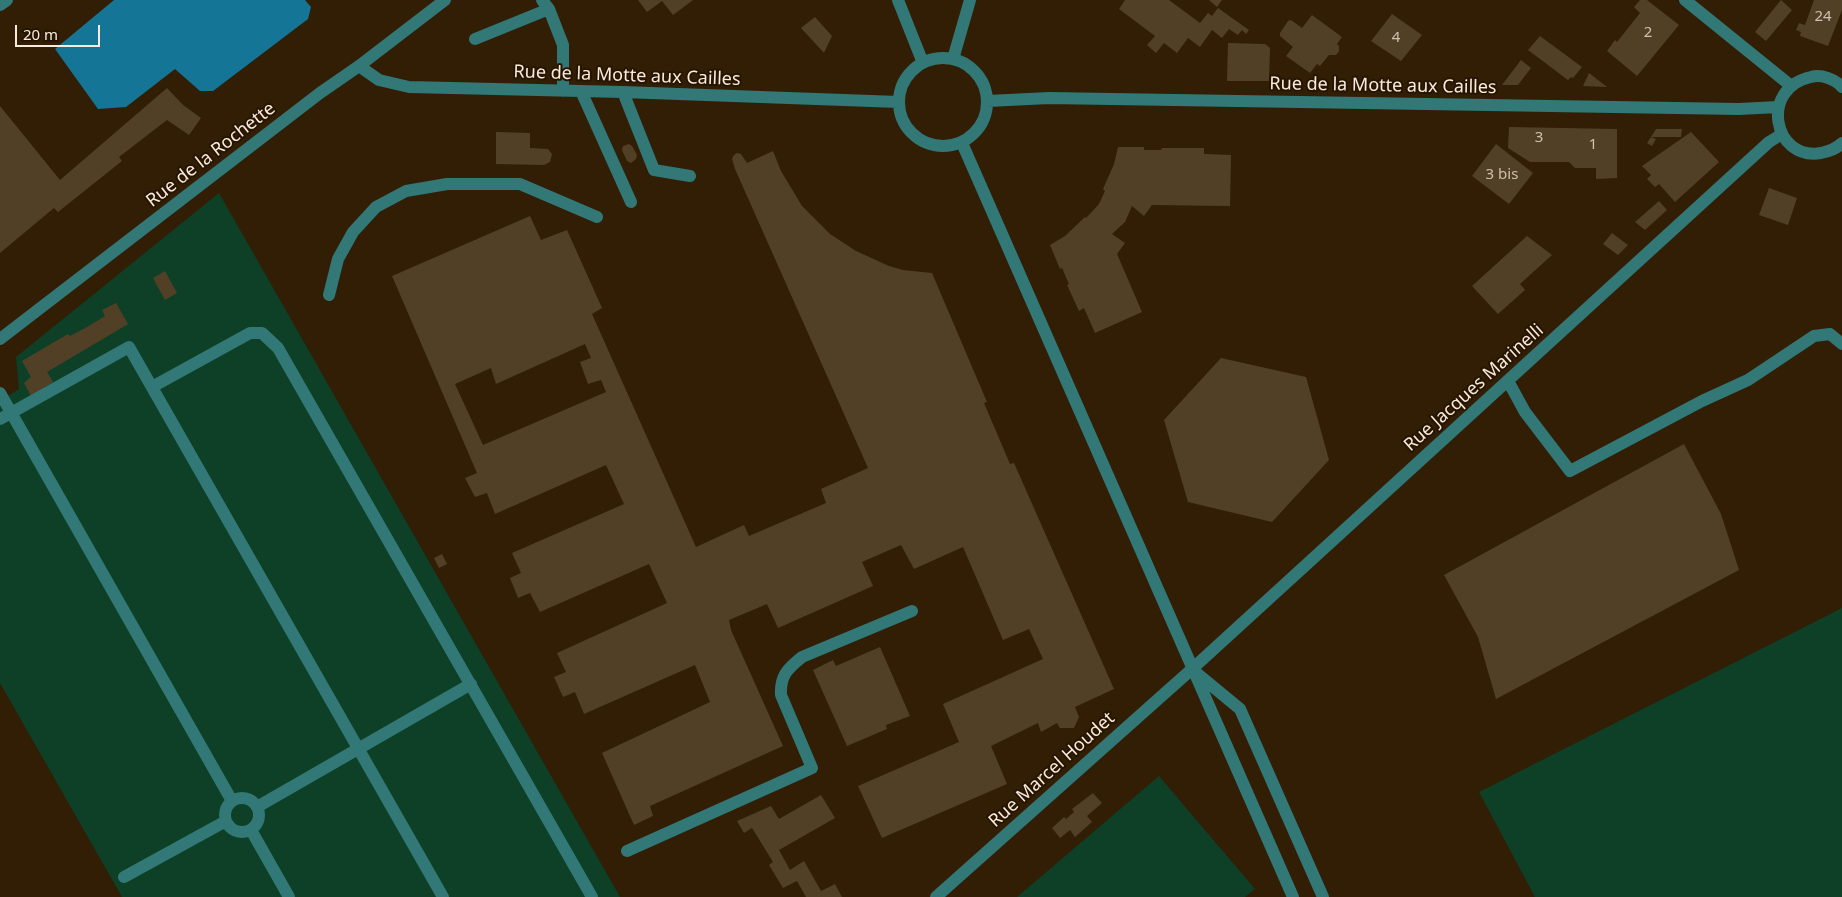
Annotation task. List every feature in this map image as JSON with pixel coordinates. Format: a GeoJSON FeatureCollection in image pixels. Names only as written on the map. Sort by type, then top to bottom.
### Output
{"type":"FeatureCollection","features":[{"type":"Feature","properties":{"kind":"street"},"geometry":{"type":"LineString","coordinates":[[0,5],[7,0]]}},
{"type":"Feature","properties":{"kind":"street","name":"Rue de la Rochette"},"geometry":{"type":"LineString","coordinates":[[0,339],[320,93],[445,0]]}},
{"type":"Feature","properties":{"kind":"street"},"geometry":{"type":"LineString","coordinates":[[898,0],[924,63]]}},
{"type":"Feature","properties":{"kind":"street"},"geometry":{"type":"LineString","coordinates":[[953,59],[970,0]]}},
{"type":"Feature","properties":{"kind":"street"},"geometry":{"type":"LineString","coordinates":[[1685,0],[1790,85]]}},
{"type":"Feature","properties":{"kind":"street"},"geometry":{"type":"LineString","coordinates":[[475,39],[545,5],[563,45],[563,91]]}},
{"type":"Feature","properties":{"kind":"street"},"geometry":{"type":"LineString","coordinates":[[938,58],[953,59],[966,65],[977,74],[984,86],[988,101],[986,114],[981,126],[973,136],[962,143],[948,146],[933,146],[920,140],[908,130],[902,117],[899,102],[901,90],[906,79],[924,63],[938,58]]}},
{"type":"Feature","properties":{"kind":"street","name":"Rue de la Motte aux Cailles"},"geometry":{"type":"LineString","coordinates":[[358,66],[379,80],[409,87],[623,92],[899,102]]}},
{"type":"Feature","properties":{"kind":"street"},"geometry":{"type":"LineString","coordinates":[[1841,84],[1829,78],[1814,76],[1800,79],[1790,85],[1782,95],[1778,107],[1777,120],[1782,134],[1790,144],[1800,151],[1814,154],[1831,151],[1842,143]]}},
{"type":"Feature","properties":{"kind":"street"},"geometry":{"type":"LineString","coordinates":[[581,91],[631,202]]}},
{"type":"Feature","properties":{"kind":"street"},"geometry":{"type":"LineString","coordinates":[[623,92],[654,170],[690,176]]}},
{"type":"Feature","properties":{"kind":"street","name":"Rue de la Motte aux Cailles"},"geometry":{"type":"LineString","coordinates":[[988,101],[1049,98],[1739,109],[1778,107]]}},
{"type":"Feature","properties":{"kind":"street","name":"Rue Jacques Marinelli"},"geometry":{"type":"LineString","coordinates":[[1192,669],[1769,142],[1782,134]]}},
{"type":"Feature","properties":{"kind":"street"},"geometry":{"type":"LineString","coordinates":[[962,143],[1293,897]]}},
{"type":"Feature","properties":{"kind":"street"},"geometry":{"type":"LineString","coordinates":[[329,295],[338,259],[353,232],[376,207],[406,191],[447,184],[520,184],[597,217]]}},
{"type":"Feature","properties":{"kind":"street"},"geometry":{"type":"LineString","coordinates":[[152,388],[250,333],[262,333],[278,348],[592,897]]}},
{"type":"Feature","properties":{"kind":"street"},"geometry":{"type":"LineString","coordinates":[[1508,381],[1525,412],[1570,471],[1702,401],[1748,380],[1814,336],[1830,334],[1842,344]]}},
{"type":"Feature","properties":{"kind":"street"},"geometry":{"type":"LineString","coordinates":[[0,419],[129,347],[443,897]]}},
{"type":"Feature","properties":{"kind":"street"},"geometry":{"type":"LineString","coordinates":[[0,393],[232,801]]}},
{"type":"Feature","properties":{"kind":"street"},"geometry":{"type":"LineString","coordinates":[[627,851],[812,768],[781,696],[780,683],[784,675],[802,657],[912,611]]}},
{"type":"Feature","properties":{"kind":"street"},"geometry":{"type":"LineString","coordinates":[[1192,669],[1240,709],[1323,897]]}},
{"type":"Feature","properties":{"kind":"street","name":"Rue Marcel Houdet"},"geometry":{"type":"LineString","coordinates":[[936,897],[1192,669]]}},
{"type":"Feature","properties":{"kind":"street"},"geometry":{"type":"LineString","coordinates":[[257,807],[471,684]]}},
{"type":"Feature","properties":{"kind":"street"},"geometry":{"type":"LineString","coordinates":[[239,798],[246,799],[257,807],[258,820],[251,830],[236,832],[230,828],[225,814],[227,806],[232,801],[239,798]]}},
{"type":"Feature","properties":{"kind":"street"},"geometry":{"type":"LineString","coordinates":[[124,877],[226,821]]}},
{"type":"Feature","properties":{"kind":"street"},"geometry":{"type":"LineString","coordinates":[[251,830],[289,897]]}},
{"type":"Feature","properties":{"kind":"green space"},"geometry":{"type":"Polygon","coordinates":[[[219,193],[620,897],[122,897],[0,683],[0,401],[19,389],[16,357],[219,193]]]}},
{"type":"Feature","properties":{"kind":"green space"},"geometry":{"type":"Polygon","coordinates":[[[1842,608],[1842,897],[1535,897],[1479,792],[1842,608]]]}},
{"type":"Feature","properties":{"kind":"green space"},"geometry":{"type":"Polygon","coordinates":[[[1159,776],[1255,889],[1245,897],[1017,897],[1159,776]]]}},
{"type":"Feature","properties":{"kind":"water"},"geometry":{"type":"Polygon","coordinates":[[[114,0],[305,0],[311,7],[308,19],[213,91],[200,91],[175,69],[126,107],[98,109],[55,49],[114,0]]]}},
{"type":"Feature","properties":{"kind":"building"},"geometry":{"type":"Polygon","coordinates":[[[638,0],[693,0],[673,15],[662,1],[647,12],[638,0]]]}},
{"type":"Feature","properties":{"kind":"building"},"geometry":{"type":"Polygon","coordinates":[[[1125,0],[1169,0],[1200,23],[1208,13],[1212,16],[1218,8],[1249,30],[1246,34],[1242,30],[1238,35],[1229,29],[1222,38],[1212,30],[1200,47],[1188,38],[1177,53],[1164,43],[1156,53],[1147,45],[1155,36],[1119,9],[1125,0]]]}},
{"type":"Feature","properties":{"kind":"building"},"geometry":{"type":"Polygon","coordinates":[[[1209,0],[1222,0],[1217,7],[1209,0]]]}},
{"type":"Feature","properties":{"kind":"building"},"geometry":{"type":"Polygon","coordinates":[[[1640,0],[1647,0],[1679,25],[1637,76],[1607,51],[1615,40],[1617,42],[1640,13],[1634,7],[1640,0]]]}},
{"type":"Feature","properties":{"kind":"building"},"geometry":{"type":"Polygon","coordinates":[[[1781,0],[1792,10],[1766,41],[1755,32],[1781,0]]]}},
{"type":"Feature","properties":{"kind":"building"},"geometry":{"type":"Polygon","coordinates":[[[1814,0],[1842,0],[1842,10],[1828,46],[1800,36],[1801,32],[1796,30],[1799,23],[1805,25],[1814,0]]]}},
{"type":"Feature","properties":{"kind":"building"},"geometry":{"type":"Polygon","coordinates":[[[1392,14],[1422,35],[1401,61],[1371,41],[1392,14]]]}},
{"type":"Feature","properties":{"kind":"building"},"geometry":{"type":"Polygon","coordinates":[[[1312,15],[1342,37],[1337,44],[1339,51],[1336,55],[1329,55],[1320,66],[1317,64],[1310,73],[1286,56],[1293,47],[1280,36],[1280,33],[1288,21],[1291,20],[1302,28],[1312,15]]]}},
{"type":"Feature","properties":{"kind":"building"},"geometry":{"type":"Polygon","coordinates":[[[815,17],[832,36],[824,53],[801,28],[815,17]]]}},
{"type":"Feature","properties":{"kind":"building"},"geometry":{"type":"Polygon","coordinates":[[[1540,36],[1582,67],[1573,78],[1571,77],[1568,80],[1528,50],[1540,36]]]}},
{"type":"Feature","properties":{"kind":"building"},"geometry":{"type":"Polygon","coordinates":[[[1228,43],[1265,44],[1270,48],[1269,81],[1227,81],[1228,43]]]}},
{"type":"Feature","properties":{"kind":"building"},"geometry":{"type":"Polygon","coordinates":[[[1521,60],[1531,68],[1518,85],[1502,85],[1521,60]]]}},
{"type":"Feature","properties":{"kind":"building"},"geometry":{"type":"Polygon","coordinates":[[[1589,73],[1607,87],[1583,86],[1589,73]]]}},
{"type":"Feature","properties":{"kind":"building"},"geometry":{"type":"Polygon","coordinates":[[[167,88],[183,105],[201,118],[189,135],[167,120],[119,157],[122,161],[58,212],[54,208],[0,253],[0,106],[60,180],[167,88]]]}},
{"type":"Feature","properties":{"kind":"building"},"geometry":{"type":"Polygon","coordinates":[[[1509,127],[1617,129],[1617,178],[1596,179],[1596,168],[1575,168],[1569,162],[1530,162],[1508,148],[1509,127]]]}},
{"type":"Feature","properties":{"kind":"building"},"geometry":{"type":"Polygon","coordinates":[[[1656,129],[1682,129],[1681,137],[1651,137],[1656,129]]]}},
{"type":"Feature","properties":{"kind":"building"},"geometry":{"type":"Polygon","coordinates":[[[496,132],[530,133],[530,148],[548,149],[552,154],[550,162],[544,165],[496,164],[496,132]]]}},
{"type":"Feature","properties":{"kind":"building"},"geometry":{"type":"Polygon","coordinates":[[[1691,132],[1719,162],[1675,202],[1659,184],[1655,187],[1647,179],[1651,175],[1642,166],[1691,132]]]}},
{"type":"Feature","properties":{"kind":"building"},"geometry":{"type":"Polygon","coordinates":[[[1651,137],[1656,139],[1652,146],[1647,143],[1651,137]]]}},
{"type":"Feature","properties":{"kind":"building"},"geometry":{"type":"Polygon","coordinates":[[[629,144],[637,155],[636,159],[631,163],[627,161],[622,150],[623,146],[629,144]]]}},
{"type":"Feature","properties":{"kind":"building"},"geometry":{"type":"Polygon","coordinates":[[[1496,144],[1533,173],[1509,204],[1472,176],[1496,144]]]}},
{"type":"Feature","properties":{"kind":"building"},"geometry":{"type":"Polygon","coordinates":[[[1118,147],[1144,147],[1144,150],[1204,148],[1204,154],[1231,155],[1230,206],[1152,205],[1144,216],[1132,206],[1125,222],[1112,234],[1125,243],[1117,254],[1142,312],[1095,333],[1084,308],[1079,311],[1067,285],[1069,284],[1062,268],[1060,269],[1050,245],[1065,236],[1099,204],[1105,191],[1103,189],[1114,164],[1118,147]]]}},
{"type":"Feature","properties":{"kind":"building"},"geometry":{"type":"Polygon","coordinates":[[[773,151],[781,171],[802,206],[830,234],[856,251],[889,266],[903,270],[932,273],[987,402],[984,403],[1010,464],[1014,463],[1114,689],[1075,707],[1079,717],[1074,728],[1060,728],[1057,723],[1041,732],[1038,723],[991,746],[1007,784],[882,838],[858,786],[959,742],[943,704],[1043,659],[1029,629],[1003,640],[963,547],[914,569],[901,545],[862,562],[873,586],[778,628],[767,604],[729,620],[731,630],[783,746],[650,806],[653,816],[634,825],[602,753],[710,702],[695,665],[584,714],[575,692],[563,697],[554,677],[566,672],[557,653],[667,603],[649,564],[540,612],[530,593],[518,598],[510,578],[521,573],[512,553],[624,504],[606,465],[495,514],[487,493],[475,497],[465,478],[477,473],[392,276],[530,216],[541,240],[567,230],[602,308],[592,314],[696,547],[744,525],[749,536],[826,503],[821,489],[868,468],[732,159],[737,153],[741,154],[747,163],[773,151]],[[585,344],[496,384],[491,368],[455,384],[483,445],[606,392],[601,380],[588,384],[580,362],[591,358],[585,344]]]}},
{"type":"Feature","properties":{"kind":"building"},"geometry":{"type":"Polygon","coordinates":[[[1769,188],[1797,198],[1788,225],[1759,215],[1769,188]]]}},
{"type":"Feature","properties":{"kind":"building"},"geometry":{"type":"Polygon","coordinates":[[[1659,201],[1667,210],[1645,230],[1635,222],[1659,201]]]}},
{"type":"Feature","properties":{"kind":"building"},"geometry":{"type":"Polygon","coordinates":[[[1612,233],[1628,245],[1618,255],[1603,244],[1612,233]]]}},
{"type":"Feature","properties":{"kind":"building"},"geometry":{"type":"Polygon","coordinates":[[[1527,236],[1552,255],[1520,284],[1525,290],[1498,314],[1472,286],[1527,236]]]}},
{"type":"Feature","properties":{"kind":"building"},"geometry":{"type":"Polygon","coordinates":[[[165,271],[177,293],[165,300],[153,278],[165,271]]]}},
{"type":"Feature","properties":{"kind":"building"},"geometry":{"type":"Polygon","coordinates":[[[116,303],[128,324],[47,372],[53,382],[31,396],[24,383],[31,377],[22,361],[68,334],[70,336],[105,316],[102,310],[116,303]]]}},
{"type":"Feature","properties":{"kind":"building"},"geometry":{"type":"Polygon","coordinates":[[[1221,358],[1306,377],[1329,460],[1272,522],[1188,502],[1164,420],[1221,358]]]}},
{"type":"Feature","properties":{"kind":"building"},"geometry":{"type":"Polygon","coordinates":[[[1684,444],[1721,514],[1739,570],[1496,699],[1478,637],[1444,575],[1684,444]]]}},
{"type":"Feature","properties":{"kind":"building"},"geometry":{"type":"Polygon","coordinates":[[[442,554],[447,564],[439,568],[434,558],[442,554]]]}},
{"type":"Feature","properties":{"kind":"building"},"geometry":{"type":"Polygon","coordinates":[[[880,647],[910,716],[886,725],[887,729],[847,746],[813,670],[833,660],[836,666],[880,647]]]}},
{"type":"Feature","properties":{"kind":"building"},"geometry":{"type":"Polygon","coordinates":[[[1093,793],[1102,803],[1087,816],[1092,822],[1075,837],[1070,830],[1060,838],[1052,828],[1064,817],[1066,819],[1074,812],[1072,809],[1093,793]]]}},
{"type":"Feature","properties":{"kind":"building"},"geometry":{"type":"Polygon","coordinates":[[[821,795],[835,818],[779,850],[790,870],[804,861],[821,891],[835,884],[842,897],[806,897],[797,881],[783,888],[769,865],[773,862],[752,828],[744,833],[737,821],[771,806],[779,819],[821,795]]]}}]}
